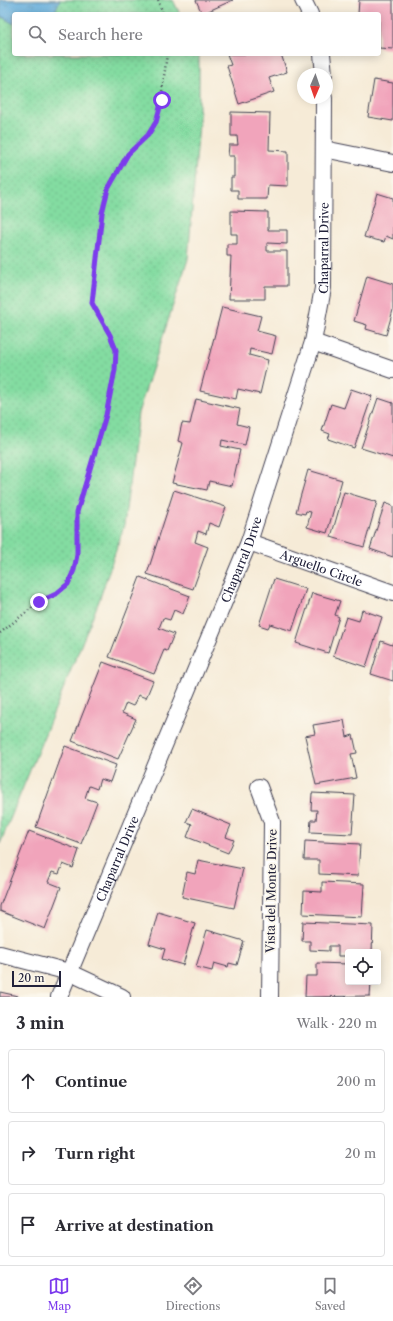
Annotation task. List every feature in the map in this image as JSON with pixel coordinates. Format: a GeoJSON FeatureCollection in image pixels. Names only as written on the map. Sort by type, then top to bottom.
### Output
{"type":"FeatureCollection","features":[{"type":"Feature","properties":{"kind":"street"},"geometry":{"type":"LineString","coordinates":[[303,0],[309,12]]}},
{"type":"Feature","properties":{"kind":"street"},"geometry":{"type":"LineString","coordinates":[[322,56],[323,68]]}},
{"type":"Feature","properties":{"kind":"street","name":"Chaparral Drive"},"geometry":{"type":"LineString","coordinates":[[59,997],[249,542],[313,342],[323,288],[324,104]]}},
{"type":"Feature","properties":{"kind":"street"},"geometry":{"type":"LineString","coordinates":[[324,149],[393,163]]}},
{"type":"Feature","properties":{"kind":"street"},"geometry":{"type":"LineString","coordinates":[[313,342],[393,370]]}},
{"type":"Feature","properties":{"kind":"street","name":"Arguello Circle"},"geometry":{"type":"LineString","coordinates":[[249,542],[393,593]]}},
{"type":"Feature","properties":{"kind":"street","name":"Vista del Monte Drive"},"geometry":{"type":"LineString","coordinates":[[259,787],[272,822],[270,997]]}},
{"type":"Feature","properties":{"kind":"street"},"geometry":{"type":"LineString","coordinates":[[0,954],[69,972],[122,997]]}},
{"type":"Feature","properties":{"kind":"path"},"geometry":{"type":"LineString","coordinates":[[158,0],[162,12]]}},
{"type":"Feature","properties":{"kind":"path"},"geometry":{"type":"LineString","coordinates":[[0,633],[39,602],[56,594],[68,584],[74,570],[77,555],[77,512],[106,415],[115,370],[116,350],[110,335],[92,303],[102,213],[108,189],[119,167],[128,154],[148,135],[156,122],[162,100],[168,56]]}},
{"type":"Feature","properties":{"kind":"green space"},"geometry":{"type":"Polygon","coordinates":[[[0,0],[173,0],[179,12],[12,12],[12,56],[199,56],[199,124],[188,259],[138,413],[124,526],[99,601],[0,844],[0,0]]]}},
{"type":"Feature","properties":{"kind":"water"},"geometry":{"type":"Polygon","coordinates":[[[0,0],[60,0],[54,12],[12,12],[12,23],[0,16],[0,0]]]}},
{"type":"Feature","properties":{"kind":"building"},"geometry":{"type":"Polygon","coordinates":[[[196,0],[233,0],[206,12],[201,12],[196,0]]]}},
{"type":"Feature","properties":{"kind":"building"},"geometry":{"type":"Polygon","coordinates":[[[359,0],[393,0],[393,49],[381,48],[381,12],[358,12],[359,0]]]}},
{"type":"Feature","properties":{"kind":"building"},"geometry":{"type":"Polygon","coordinates":[[[228,56],[282,56],[287,72],[269,78],[274,92],[239,104],[227,66],[231,65],[228,56]]]}},
{"type":"Feature","properties":{"kind":"building"},"geometry":{"type":"Polygon","coordinates":[[[374,80],[393,83],[393,121],[368,117],[374,80]]]}},
{"type":"Feature","properties":{"kind":"building"},"geometry":{"type":"Polygon","coordinates":[[[231,112],[270,113],[269,150],[288,151],[288,186],[268,185],[267,199],[238,199],[238,190],[231,190],[231,177],[234,177],[234,156],[228,156],[229,145],[238,145],[237,136],[231,136],[231,112]]]}},
{"type":"Feature","properties":{"kind":"building"},"geometry":{"type":"Polygon","coordinates":[[[377,193],[393,198],[393,239],[386,236],[384,242],[364,237],[377,193]]]}},
{"type":"Feature","properties":{"kind":"building"},"geometry":{"type":"Polygon","coordinates":[[[231,211],[268,212],[268,230],[287,230],[287,244],[267,243],[267,251],[287,251],[287,286],[265,286],[265,299],[229,299],[231,256],[227,256],[227,244],[237,244],[237,234],[231,234],[231,211]]]}},
{"type":"Feature","properties":{"kind":"building"},"geometry":{"type":"Polygon","coordinates":[[[367,276],[393,284],[393,310],[386,335],[366,329],[367,325],[354,321],[367,276]]]}},
{"type":"Feature","properties":{"kind":"building"},"geometry":{"type":"Polygon","coordinates":[[[222,307],[261,316],[257,331],[276,336],[272,354],[250,349],[249,355],[268,360],[260,394],[238,389],[236,399],[200,391],[222,307]]]}},
{"type":"Feature","properties":{"kind":"building"},"geometry":{"type":"Polygon","coordinates":[[[351,389],[372,396],[354,448],[328,439],[330,434],[322,431],[331,404],[344,408],[351,389]]]}},
{"type":"Feature","properties":{"kind":"building"},"geometry":{"type":"Polygon","coordinates":[[[378,398],[393,403],[393,458],[361,448],[378,398]]]}},
{"type":"Feature","properties":{"kind":"building"},"geometry":{"type":"Polygon","coordinates":[[[196,399],[240,409],[237,424],[249,427],[245,445],[222,440],[221,446],[240,450],[232,486],[209,481],[207,490],[172,483],[183,443],[178,441],[182,423],[190,424],[196,399]]]}},
{"type":"Feature","properties":{"kind":"building"},"geometry":{"type":"Polygon","coordinates":[[[308,470],[342,480],[327,533],[307,527],[311,512],[306,511],[305,514],[296,512],[308,470]]]}},
{"type":"Feature","properties":{"kind":"building"},"geometry":{"type":"Polygon","coordinates":[[[174,490],[226,507],[219,527],[209,523],[206,534],[198,531],[195,542],[208,547],[193,589],[147,574],[174,490]]]}},
{"type":"Feature","properties":{"kind":"building"},"geometry":{"type":"Polygon","coordinates":[[[344,492],[377,502],[364,547],[331,537],[344,492]]]}},
{"type":"Feature","properties":{"kind":"building"},"geometry":{"type":"Polygon","coordinates":[[[385,503],[393,506],[393,557],[370,549],[385,503]]]}},
{"type":"Feature","properties":{"kind":"building"},"geometry":{"type":"Polygon","coordinates":[[[140,577],[190,596],[183,614],[174,610],[170,620],[163,618],[159,628],[174,634],[167,651],[164,650],[154,674],[109,657],[140,577]]]}},
{"type":"Feature","properties":{"kind":"building"},"geometry":{"type":"Polygon","coordinates":[[[274,579],[306,589],[292,631],[270,624],[268,628],[259,625],[274,579]]]}},
{"type":"Feature","properties":{"kind":"building"},"geometry":{"type":"Polygon","coordinates":[[[312,593],[340,601],[335,615],[339,617],[328,653],[296,643],[312,593]]]}},
{"type":"Feature","properties":{"kind":"building"},"geometry":{"type":"Polygon","coordinates":[[[362,610],[382,617],[366,667],[333,656],[346,617],[359,621],[362,610]]]}},
{"type":"Feature","properties":{"kind":"building"},"geometry":{"type":"Polygon","coordinates":[[[381,641],[392,645],[393,642],[393,681],[371,674],[381,641]]]}},
{"type":"Feature","properties":{"kind":"building"},"geometry":{"type":"Polygon","coordinates":[[[103,662],[153,681],[146,698],[138,695],[133,706],[126,703],[122,713],[136,719],[118,759],[72,741],[103,662]]]}},
{"type":"Feature","properties":{"kind":"building"},"geometry":{"type":"Polygon","coordinates":[[[344,720],[347,737],[353,735],[357,753],[351,754],[356,778],[316,785],[305,736],[315,734],[313,725],[344,720]]]}},
{"type":"Feature","properties":{"kind":"building"},"geometry":{"type":"Polygon","coordinates":[[[65,746],[116,765],[110,782],[100,779],[97,789],[89,786],[85,798],[97,802],[81,844],[36,827],[65,746]]]}},
{"type":"Feature","properties":{"kind":"building"},"geometry":{"type":"Polygon","coordinates":[[[312,793],[355,795],[352,834],[310,832],[311,820],[316,820],[317,810],[311,810],[312,793]]]}},
{"type":"Feature","properties":{"kind":"building"},"geometry":{"type":"Polygon","coordinates":[[[192,809],[231,825],[226,837],[234,840],[228,853],[187,837],[192,824],[186,822],[192,809]]]}},
{"type":"Feature","properties":{"kind":"building"},"geometry":{"type":"Polygon","coordinates":[[[29,831],[79,850],[73,868],[63,864],[59,874],[52,872],[48,882],[61,887],[45,929],[0,911],[0,906],[29,831]]]}},
{"type":"Feature","properties":{"kind":"building"},"geometry":{"type":"Polygon","coordinates":[[[305,841],[360,844],[358,876],[319,874],[319,860],[304,860],[305,841]]]}},
{"type":"Feature","properties":{"kind":"building"},"geometry":{"type":"Polygon","coordinates":[[[198,860],[243,869],[234,908],[182,897],[187,872],[195,874],[198,860]]]}},
{"type":"Feature","properties":{"kind":"building"},"geometry":{"type":"Polygon","coordinates":[[[322,882],[364,884],[362,917],[303,914],[304,891],[322,892],[322,882]]]}},
{"type":"Feature","properties":{"kind":"building"},"geometry":{"type":"Polygon","coordinates":[[[158,912],[195,923],[183,965],[162,959],[165,949],[149,944],[158,912]]]}},
{"type":"Feature","properties":{"kind":"building"},"geometry":{"type":"Polygon","coordinates":[[[303,922],[373,925],[372,949],[345,949],[345,956],[338,956],[338,946],[329,946],[329,951],[310,950],[310,941],[302,941],[303,922]]]}},
{"type":"Feature","properties":{"kind":"building"},"geometry":{"type":"Polygon","coordinates":[[[207,930],[244,941],[237,965],[229,963],[228,967],[214,963],[212,971],[196,967],[207,930]]]}},
{"type":"Feature","properties":{"kind":"building"},"geometry":{"type":"Polygon","coordinates":[[[317,963],[345,964],[345,985],[371,985],[370,996],[305,997],[306,976],[317,976],[317,963]]]}},
{"type":"Feature","properties":{"kind":"building"},"geometry":{"type":"Polygon","coordinates":[[[0,992],[18,996],[18,997],[0,997],[0,992]]]}},
{"type":"Feature","properties":{"kind":"route"},"geometry":{"type":"LineString","coordinates":[[39,602],[56,594],[68,584],[74,570],[77,555],[77,512],[106,415],[115,370],[116,350],[110,335],[92,303],[102,213],[108,189],[119,167],[128,154],[148,135],[156,122],[162,100]]}}]}
